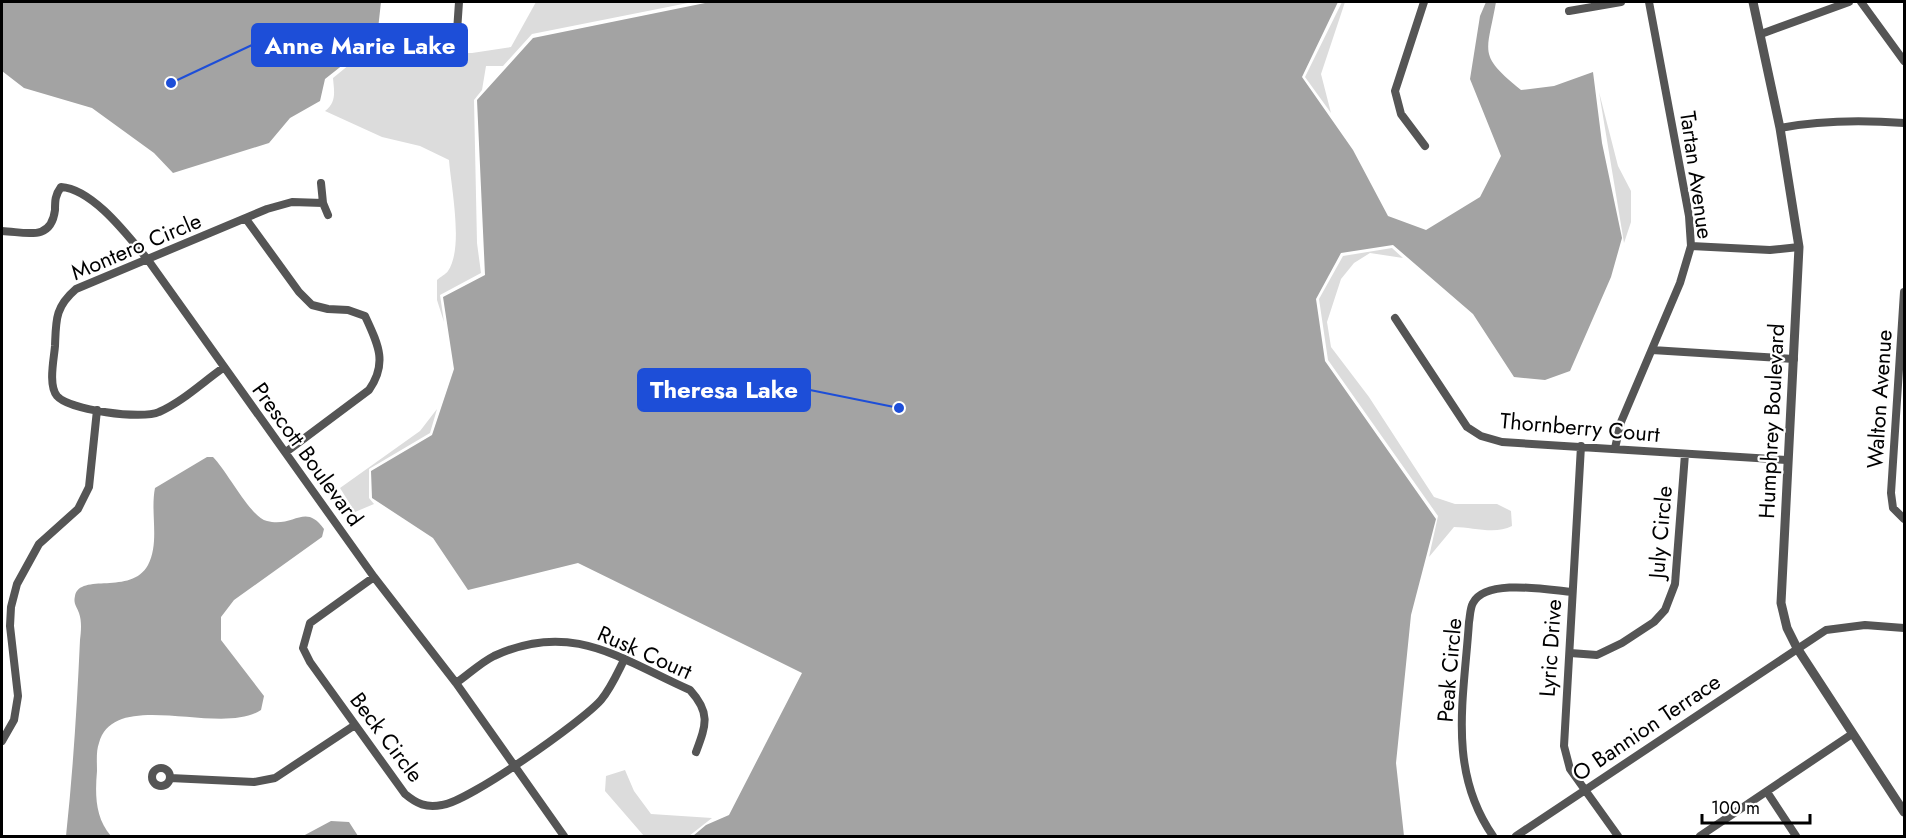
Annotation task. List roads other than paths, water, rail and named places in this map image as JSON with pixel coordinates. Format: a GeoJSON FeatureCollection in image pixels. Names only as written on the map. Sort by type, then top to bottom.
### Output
{"type":"FeatureCollection","features":[{"type":"Feature","properties":{"kind":"street"},"geometry":{"type":"LineString","coordinates":[[456,46],[459,2]]}},
{"type":"Feature","properties":{"kind":"street"},"geometry":{"type":"LineString","coordinates":[[1424,2],[1395,91],[1401,114],[1425,146]]}},
{"type":"Feature","properties":{"kind":"street"},"geometry":{"type":"LineString","coordinates":[[1569,11],[1621,2]]}},
{"type":"Feature","properties":{"kind":"street","name":"Tartan Avenue"},"geometry":{"type":"LineString","coordinates":[[1615,448],[1621,422],[1680,283],[1691,246],[1689,216],[1649,2]]}},
{"type":"Feature","properties":{"kind":"street","name":"Humphrey Boulevard"},"geometry":{"type":"LineString","coordinates":[[1754,2],[1780,128],[1799,247],[1781,603],[1787,628],[1797,648],[1905,812]]}},
{"type":"Feature","properties":{"kind":"street"},"geometry":{"type":"LineString","coordinates":[[1761,34],[1849,2]]}},
{"type":"Feature","properties":{"kind":"street"},"geometry":{"type":"LineString","coordinates":[[1861,2],[1905,61]]}},
{"type":"Feature","properties":{"kind":"street"},"geometry":{"type":"LineString","coordinates":[[1780,128],[1820,121],[1861,120],[1905,123]]}},
{"type":"Feature","properties":{"kind":"street"},"geometry":{"type":"LineString","coordinates":[[321,183],[323,202],[328,215]]}},
{"type":"Feature","properties":{"kind":"street","name":"Prescott Boulevard"},"geometry":{"type":"LineString","coordinates":[[2,231],[39,233],[47,230],[53,222],[56,194],[61,188],[73,188],[85,194],[122,229],[148,260],[223,368],[286,452],[374,577],[456,684],[564,837]]}},
{"type":"Feature","properties":{"kind":"street","name":"Montero Circle"},"geometry":{"type":"LineString","coordinates":[[223,368],[156,414],[97,410],[69,405],[56,395],[53,383],[56,321],[62,301],[76,289],[246,219],[292,202],[323,202]]}},
{"type":"Feature","properties":{"kind":"street"},"geometry":{"type":"LineString","coordinates":[[246,219],[299,292],[312,304],[328,309],[348,310],[365,316],[376,339],[380,358],[378,378],[369,390],[286,452]]}},
{"type":"Feature","properties":{"kind":"street"},"geometry":{"type":"LineString","coordinates":[[1691,246],[1770,250],[1799,247]]}},
{"type":"Feature","properties":{"kind":"street","name":"Walton Avenue"},"geometry":{"type":"LineString","coordinates":[[1905,292],[1891,493],[1893,508],[1905,519]]}},
{"type":"Feature","properties":{"kind":"street","name":"Thornberry Court"},"geometry":{"type":"LineString","coordinates":[[1395,318],[1467,427],[1481,436],[1502,442],[1787,460]]}},
{"type":"Feature","properties":{"kind":"street"},"geometry":{"type":"LineString","coordinates":[[1652,350],[1794,359]]}},
{"type":"Feature","properties":{"kind":"street"},"geometry":{"type":"LineString","coordinates":[[2,741],[14,720],[18,696],[10,626],[11,607],[17,584],[39,544],[78,509],[89,487],[97,410]]}},
{"type":"Feature","properties":{"kind":"street","name":"Lyric Drive"},"geometry":{"type":"LineString","coordinates":[[1581,446],[1570,653],[1563,726],[1564,746],[1570,769],[1618,837]]}},
{"type":"Feature","properties":{"kind":"street","name":"July Circle"},"geometry":{"type":"LineString","coordinates":[[1570,653],[1598,655],[1622,643],[1654,622],[1671,600],[1675,584],[1685,454]]}},
{"type":"Feature","properties":{"kind":"street","name":"Beck Circle"},"geometry":{"type":"LineString","coordinates":[[374,577],[310,623],[304,636],[303,648],[310,662],[405,794],[417,804],[444,805],[460,801],[513,766],[600,702],[624,660]]}},
{"type":"Feature","properties":{"kind":"street","name":"Peak Circle"},"geometry":{"type":"LineString","coordinates":[[1493,837],[1472,800],[1462,752],[1469,622],[1473,603],[1485,592],[1501,588],[1572,592]]}},
{"type":"Feature","properties":{"kind":"street","name":"O Bannion Terrace"},"geometry":{"type":"LineString","coordinates":[[1516,837],[1584,789],[1826,630],[1843,626],[1905,628]]}},
{"type":"Feature","properties":{"kind":"street","name":"Rusk Court"},"geometry":{"type":"LineString","coordinates":[[456,684],[492,657],[524,645],[550,640],[579,642],[690,690],[702,704],[706,717],[696,752]]}},
{"type":"Feature","properties":{"kind":"street"},"geometry":{"type":"LineString","coordinates":[[170,778],[254,782],[275,778],[355,725]]}},
{"type":"Feature","properties":{"kind":"street"},"geometry":{"type":"LineString","coordinates":[[1700,837],[1852,734]]}},
{"type":"Feature","properties":{"kind":"street"},"geometry":{"type":"LineString","coordinates":[[1767,792],[1796,837]]}},
{"type":"Feature","properties":{"kind":"place","name":"Anne Marie Lake"},"geometry":{"type":"Point","coordinates":[171,83]}},
{"type":"Feature","properties":{"kind":"place","name":"Theresa Lake"},"geometry":{"type":"Point","coordinates":[899,408]}}]}
